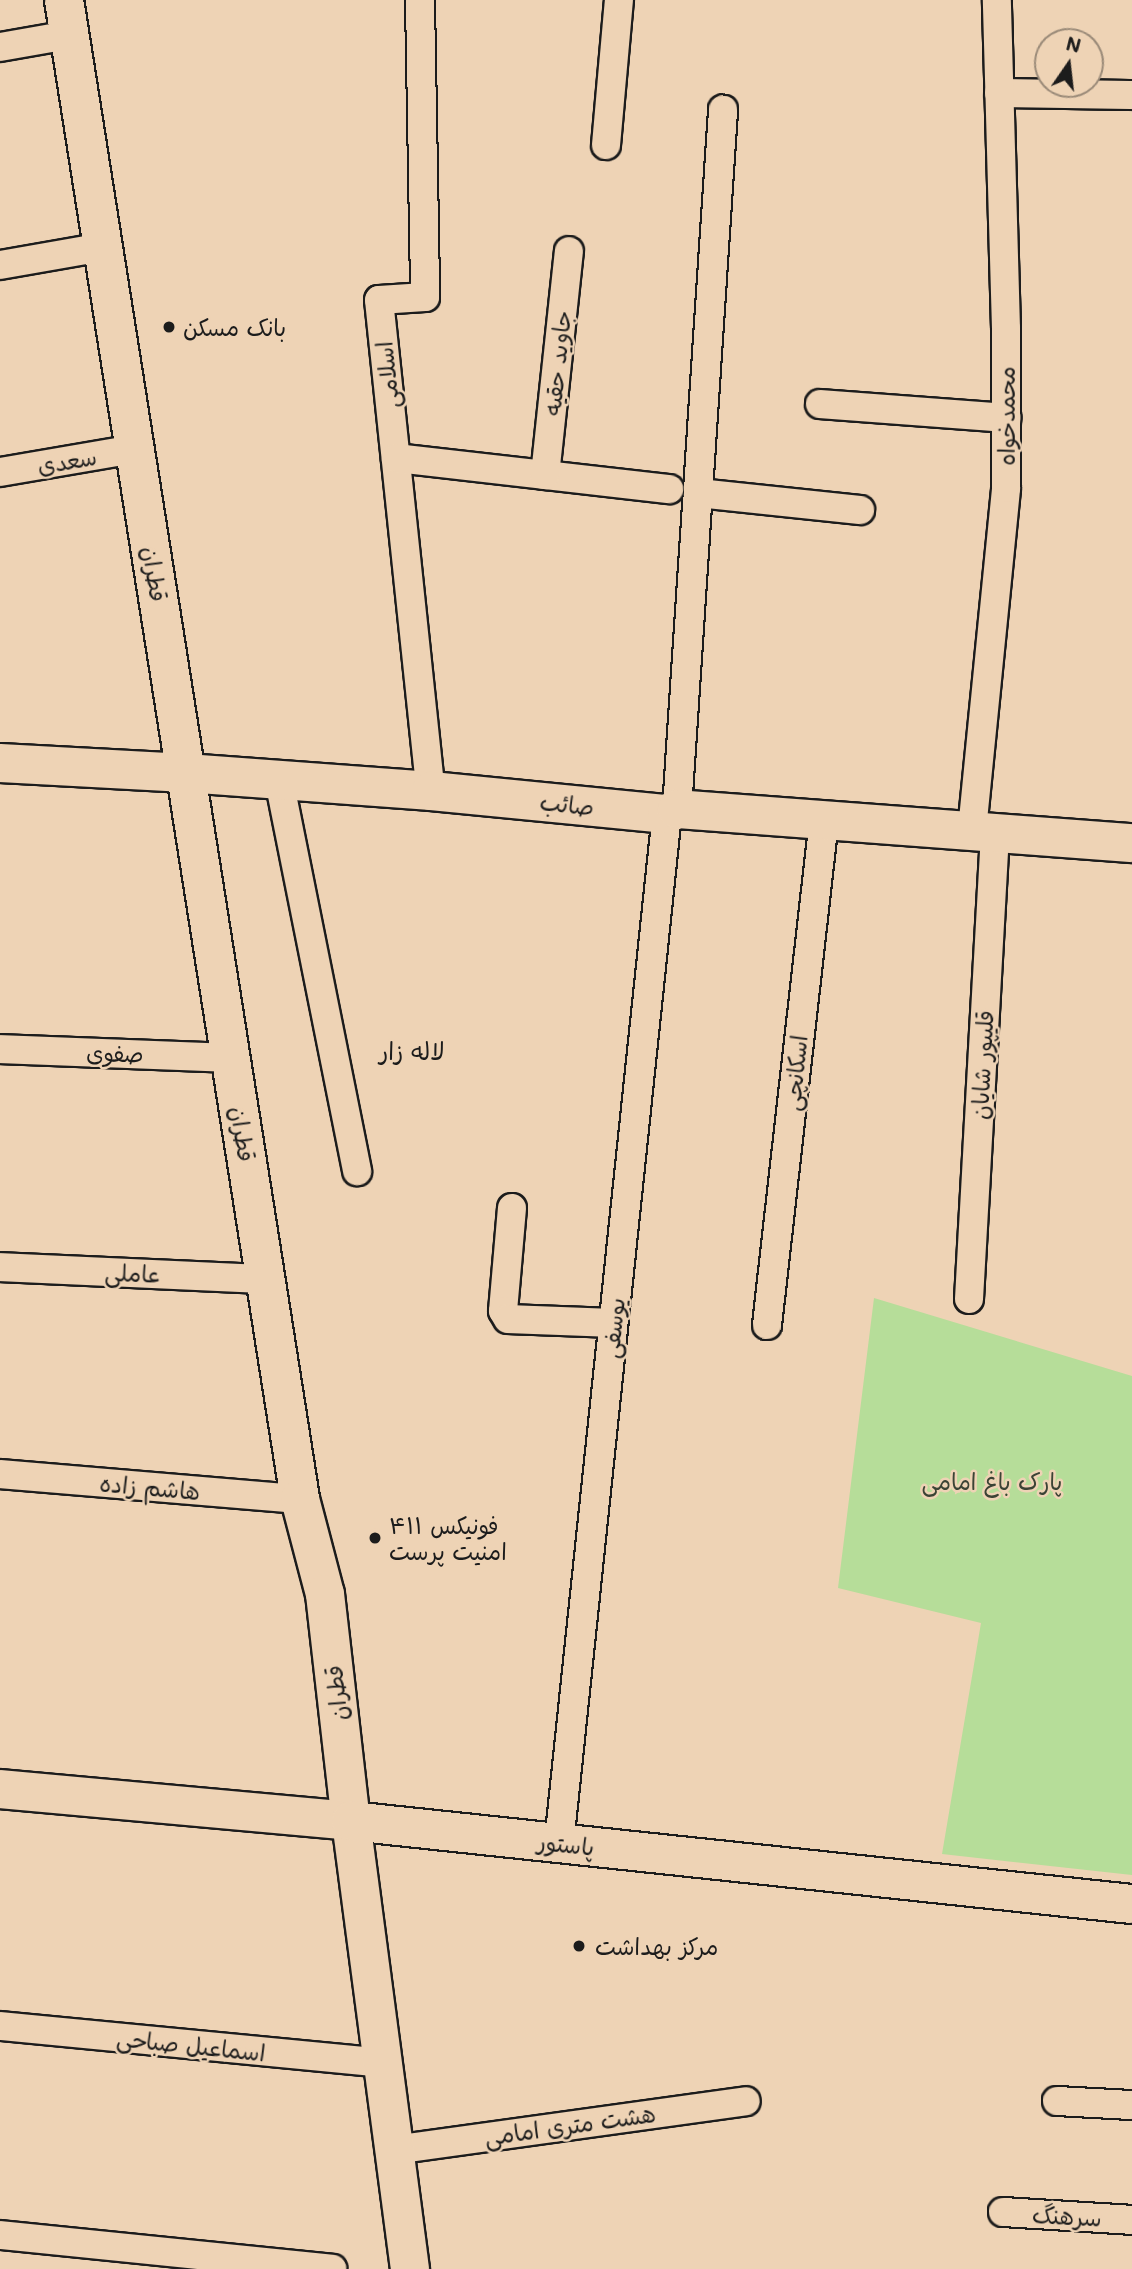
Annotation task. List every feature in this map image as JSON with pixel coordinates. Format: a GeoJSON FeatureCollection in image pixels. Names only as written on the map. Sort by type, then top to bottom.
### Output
{"type":"FeatureCollection","features":[{"type":"Feature","properties":{"kind":"main road","name":"قطران"},"geometry":{"type":"LineString","coordinates":[[66,18],[300,1499],[326,1594],[351,1821],[410,2269]]}},
{"type":"Feature","properties":{"kind":"main road","name":"صائب"},"geometry":{"type":"LineString","coordinates":[[0,763],[279,779],[672,811],[1132,843]]}},
{"type":"Feature","properties":{"kind":"main road","name":"پاستور"},"geometry":{"type":"LineString","coordinates":[[0,1789],[351,1821],[1132,1904]]}},
{"type":"Feature","properties":{"kind":"street","name":"اسلامی"},"geometry":{"type":"LineString","coordinates":[[420,0],[425,297],[379,300],[431,791]]}},
{"type":"Feature","properties":{"kind":"street"},"geometry":{"type":"LineString","coordinates":[[606,145],[619,0]]}},
{"type":"Feature","properties":{"kind":"street","name":"محمدخواه"},"geometry":{"type":"LineString","coordinates":[[984,831],[1006,488],[997,0]]}},
{"type":"Feature","properties":{"kind":"street"},"geometry":{"type":"LineString","coordinates":[[0,47],[66,18]]}},
{"type":"Feature","properties":{"kind":"street"},"geometry":{"type":"LineString","coordinates":[[999,93],[1132,95]]}},
{"type":"Feature","properties":{"kind":"street","name":"یوسفی"},"geometry":{"type":"LineString","coordinates":[[559,1843],[613,1323],[672,811],[698,493],[723,110]]}},
{"type":"Feature","properties":{"kind":"street"},"geometry":{"type":"LineString","coordinates":[[0,265],[103,247]]}},
{"type":"Feature","properties":{"kind":"street","name":"جاوید حقیه"},"geometry":{"type":"LineString","coordinates":[[545,475],[569,251]]}},
{"type":"Feature","properties":{"kind":"street"},"geometry":{"type":"LineString","coordinates":[[820,404],[1006,418]]}},
{"type":"Feature","properties":{"kind":"street","name":"سعدی"},"geometry":{"type":"LineString","coordinates":[[0,472],[135,449]]}},
{"type":"Feature","properties":{"kind":"street"},"geometry":{"type":"LineString","coordinates":[[396,458],[669,489]]}},
{"type":"Feature","properties":{"kind":"street"},"geometry":{"type":"LineString","coordinates":[[698,493],[859,510]]}},
{"type":"Feature","properties":{"kind":"street"},"geometry":{"type":"LineString","coordinates":[[279,779],[357,1171]]}},
{"type":"Feature","properties":{"kind":"street","name":"اسکانچی"},"geometry":{"type":"LineString","coordinates":[[767,1325],[824,820]]}},
{"type":"Feature","properties":{"kind":"street","name":"قلیپور شایان"},"geometry":{"type":"LineString","coordinates":[[969,1298],[984,831]]}},
{"type":"Feature","properties":{"kind":"street","name":"صفوی"},"geometry":{"type":"LineString","coordinates":[[0,1049],[231,1058]]}},
{"type":"Feature","properties":{"kind":"street"},"geometry":{"type":"LineString","coordinates":[[512,1208],[503,1311],[508,1319],[613,1323]]}},
{"type":"Feature","properties":{"kind":"street","name":"عاملی"},"geometry":{"type":"LineString","coordinates":[[0,1267],[265,1279]]}},
{"type":"Feature","properties":{"kind":"street","name":"هاشم زاده"},"geometry":{"type":"LineString","coordinates":[[0,1474],[300,1499]]}},
{"type":"Feature","properties":{"kind":"street","name":"اسماعیل صباحی"},"geometry":{"type":"LineString","coordinates":[[0,2026],[383,2063]]}},
{"type":"Feature","properties":{"kind":"street","name":"هشت متری امامی"},"geometry":{"type":"LineString","coordinates":[[394,2150],[746,2101]]}},
{"type":"Feature","properties":{"kind":"street"},"geometry":{"type":"LineString","coordinates":[[1056,2101],[1132,2105]]}},
{"type":"Feature","properties":{"kind":"street","name":"سرهنگ"},"geometry":{"type":"LineString","coordinates":[[1003,2212],[1132,2220]]}},
{"type":"Feature","properties":{"kind":"street"},"geometry":{"type":"LineString","coordinates":[[0,2235],[332,2269]]}},
{"type":"Feature","properties":{"kind":"green space","name":"پارک باغ امامی"},"geometry":{"type":"Polygon","coordinates":[[[874,1298],[1132,1376],[1132,1875],[942,1854],[981,1623],[838,1588],[874,1298]]]}},
{"type":"Feature","properties":{"kind":"place","name":"بانک مسکن"},"geometry":{"type":"Point","coordinates":[169,327]}},
{"type":"Feature","properties":{"kind":"place","name":"فونیکس ۴۱۱ امنیت پرست"},"geometry":{"type":"Point","coordinates":[375,1538]}},
{"type":"Feature","properties":{"kind":"place","name":"مرکز بهداشت"},"geometry":{"type":"Point","coordinates":[579,1946]}},
{"type":"Feature","properties":{"kind":"district","name":"لاله زار"},"geometry":{"type":"Point","coordinates":[412,1051]}}]}
